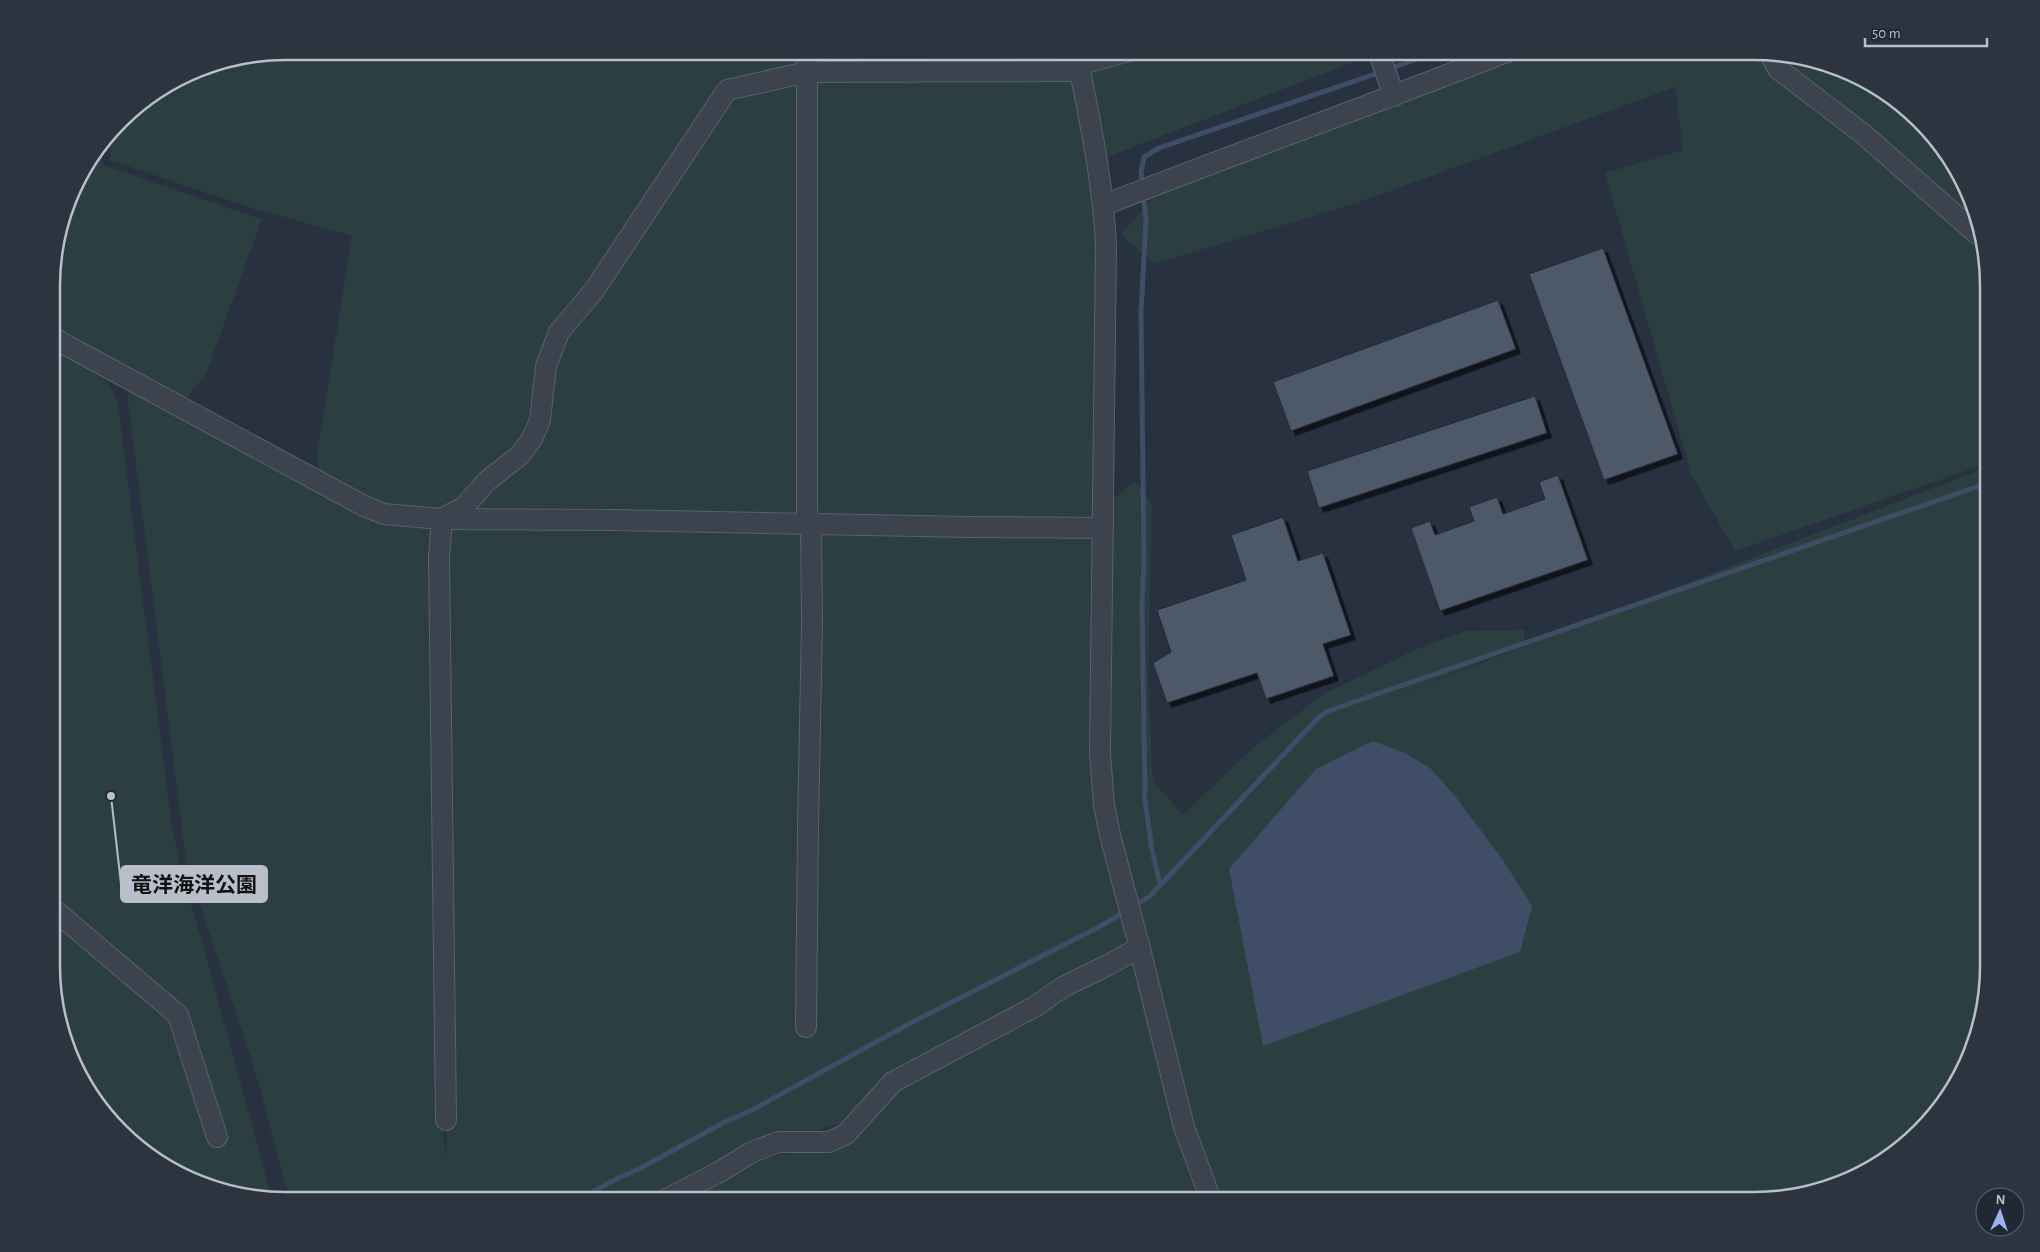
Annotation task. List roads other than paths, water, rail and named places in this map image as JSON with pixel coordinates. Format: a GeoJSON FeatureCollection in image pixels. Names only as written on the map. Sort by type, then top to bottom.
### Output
{"type":"FeatureCollection","features":[{"type":"Feature","properties":{"kind":"street"},"geometry":{"type":"LineString","coordinates":[[806,1027],[812,623],[811,524],[807,512],[807,60]]}},
{"type":"Feature","properties":{"kind":"street"},"geometry":{"type":"LineString","coordinates":[[1381,60],[1394,96]]}},
{"type":"Feature","properties":{"kind":"street"},"geometry":{"type":"LineString","coordinates":[[1104,205],[1223,158],[1394,96],[1486,60]]}},
{"type":"Feature","properties":{"kind":"street"},"geometry":{"type":"LineString","coordinates":[[1774,61],[1778,69],[1862,133],[1973,230]]}},
{"type":"Feature","properties":{"kind":"street"},"geometry":{"type":"LineString","coordinates":[[442,518],[464,508],[487,481],[520,455],[532,439],[540,420],[546,366],[558,332],[593,292],[727,90],[807,72],[1078,62],[1104,205],[1106,256],[1100,754],[1104,805],[1125,899],[1139,946],[1184,1127],[1208,1192]]}},
{"type":"Feature","properties":{"kind":"street"},"geometry":{"type":"LineString","coordinates":[[60,342],[364,506],[384,514],[442,518],[1103,528]]}},
{"type":"Feature","properties":{"kind":"street"},"geometry":{"type":"LineString","coordinates":[[442,518],[439,557],[446,1120]]}},
{"type":"Feature","properties":{"kind":"street"},"geometry":{"type":"LineString","coordinates":[[60,915],[178,1015],[217,1137]]}},
{"type":"Feature","properties":{"kind":"street"},"geometry":{"type":"LineString","coordinates":[[680,1192],[752,1152],[779,1142],[829,1142],[846,1134],[893,1082],[1036,1006],[1063,987],[1135,950],[1139,946]]}},
{"type":"Feature","properties":{"kind":"water"},"geometry":{"type":"Polygon","coordinates":[[[1373,741],[1405,753],[1430,768],[1455,796],[1503,860],[1532,906],[1520,952],[1263,1046],[1229,869],[1316,769],[1373,741]]]}},
{"type":"Feature","properties":{"kind":"waterway"},"geometry":{"type":"LineString","coordinates":[[1389,69],[1414,60]]}},
{"type":"Feature","properties":{"kind":"waterway"},"geometry":{"type":"LineString","coordinates":[[1143,186],[1141,172],[1144,157],[1159,148],[1381,72]]}},
{"type":"Feature","properties":{"kind":"waterway"},"geometry":{"type":"LineString","coordinates":[[1143,194],[1146,220],[1141,312],[1144,793],[1152,850],[1160,884]]}},
{"type":"Feature","properties":{"kind":"waterway"},"geometry":{"type":"LineString","coordinates":[[1133,906],[1149,897],[1319,717],[1328,711],[1980,486]]}},
{"type":"Feature","properties":{"kind":"waterway"},"geometry":{"type":"LineString","coordinates":[[592,1192],[723,1123],[752,1110],[907,1025],[1099,927],[1126,911]]}},
{"type":"Feature","properties":{"kind":"place","name":"竜洋海洋公園"},"geometry":{"type":"Point","coordinates":[111,796]}}]}
